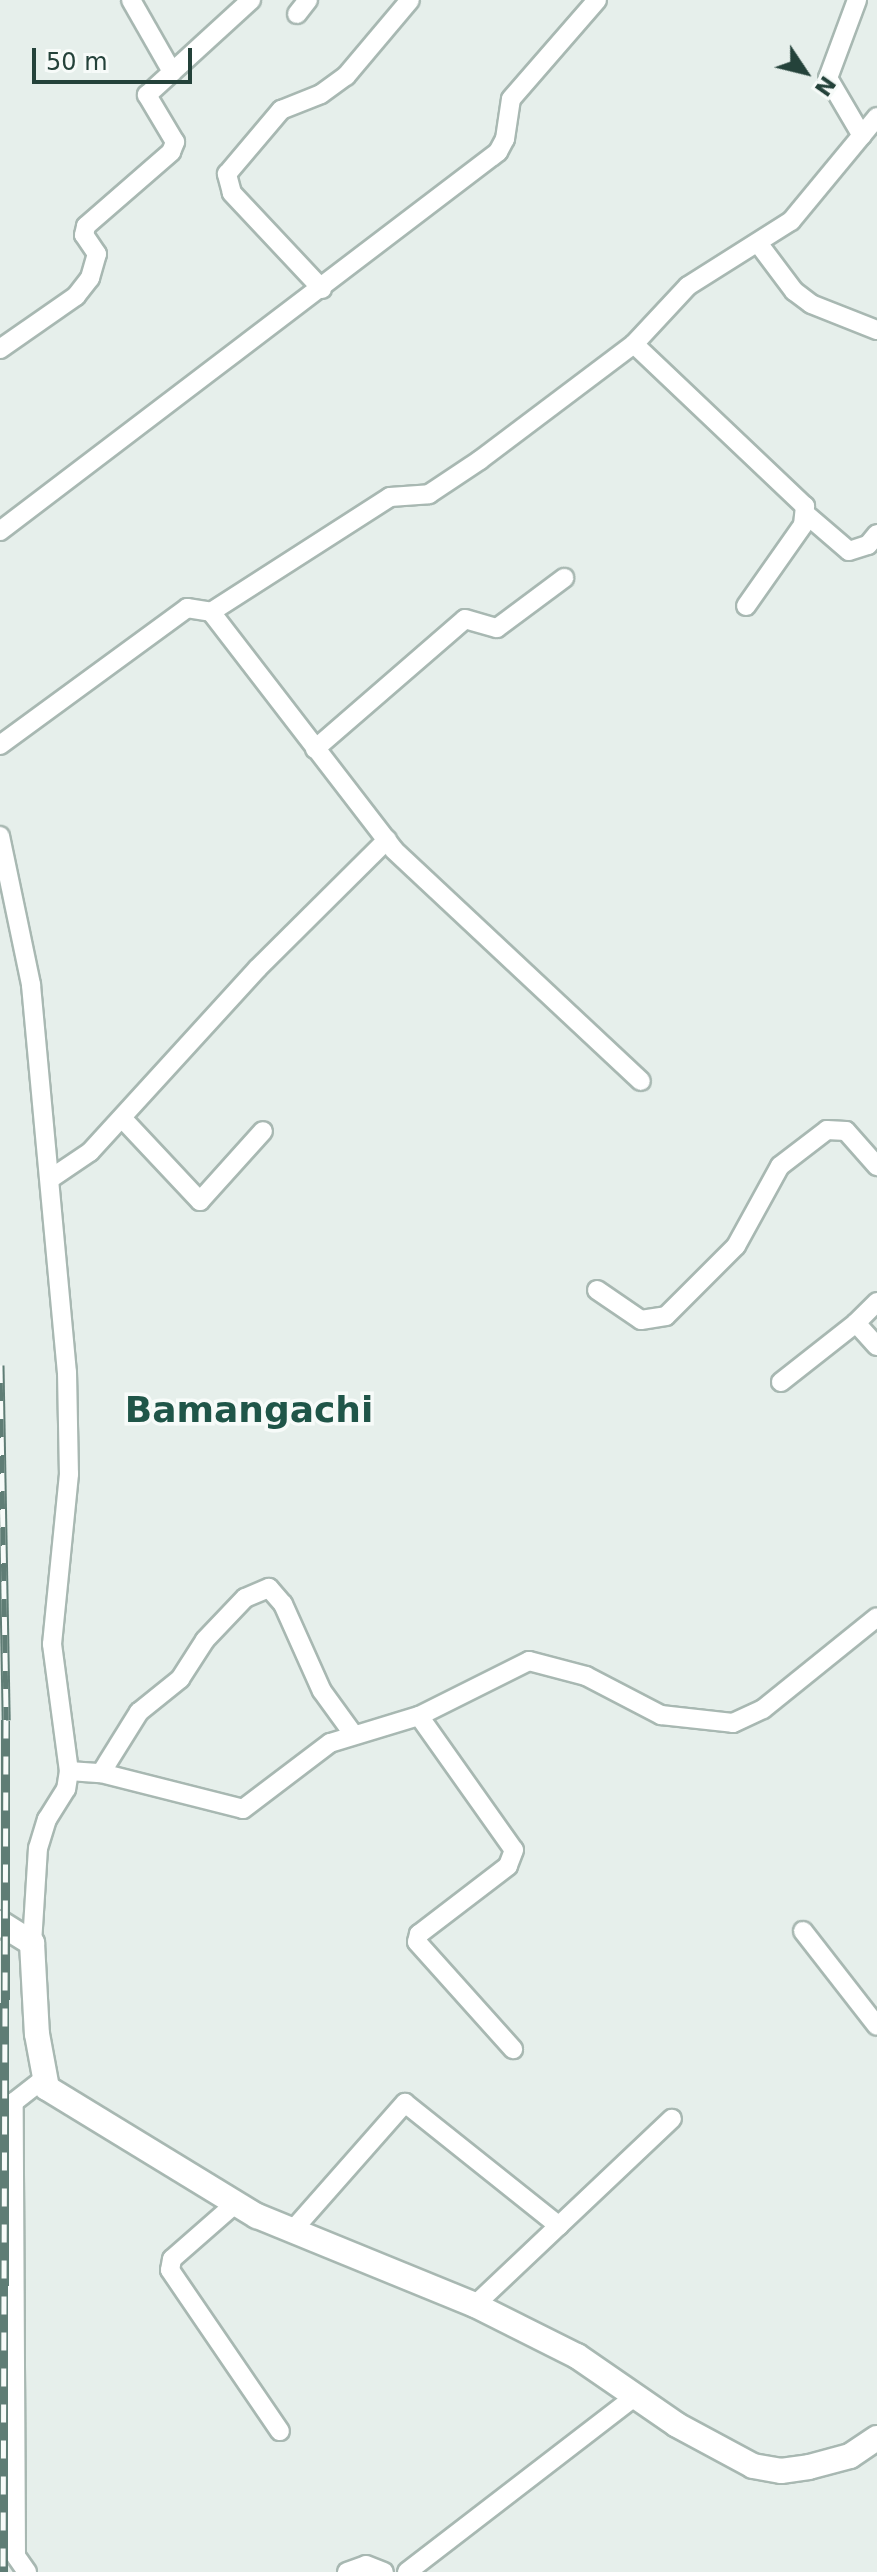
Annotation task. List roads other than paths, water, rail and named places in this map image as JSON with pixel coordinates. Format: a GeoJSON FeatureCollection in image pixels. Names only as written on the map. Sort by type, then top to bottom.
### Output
{"type":"FeatureCollection","features":[{"type":"Feature","properties":{"kind":"street"},"geometry":{"type":"LineString","coordinates":[[131,0],[172,72]]}},
{"type":"Feature","properties":{"kind":"street"},"geometry":{"type":"LineString","coordinates":[[0,349],[76,296],[98,264],[84,235],[86,226],[171,152],[173,133],[147,95],[251,0]]}},
{"type":"Feature","properties":{"kind":"street"},"geometry":{"type":"LineString","coordinates":[[322,289],[232,193],[227,174],[281,110],[321,94],[346,76],[410,0]]}},
{"type":"Feature","properties":{"kind":"street"},"geometry":{"type":"LineString","coordinates":[[0,531],[322,289],[498,152],[505,139],[511,99],[597,0]]}},
{"type":"Feature","properties":{"kind":"street"},"geometry":{"type":"LineString","coordinates":[[857,0],[828,78],[862,136]]}},
{"type":"Feature","properties":{"kind":"street"},"geometry":{"type":"LineString","coordinates":[[0,745],[187,608],[211,612],[390,497],[433,491],[634,344],[688,286],[791,221],[877,117]]}},
{"type":"Feature","properties":{"kind":"street"},"geometry":{"type":"LineString","coordinates":[[758,243],[794,291],[811,304],[877,330]]}},
{"type":"Feature","properties":{"kind":"street"},"geometry":{"type":"LineString","coordinates":[[634,344],[805,506],[807,515],[849,551],[868,545],[877,534]]}},
{"type":"Feature","properties":{"kind":"street"},"geometry":{"type":"LineString","coordinates":[[746,606],[807,515]]}},
{"type":"Feature","properties":{"kind":"street"},"geometry":{"type":"LineString","coordinates":[[315,749],[465,619],[497,628],[564,578]]}},
{"type":"Feature","properties":{"kind":"street"},"geometry":{"type":"LineString","coordinates":[[211,612],[387,840],[641,1081]]}},
{"type":"Feature","properties":{"kind":"street"},"geometry":{"type":"LineString","coordinates":[[0,836],[31,985],[67,1372],[69,1474],[52,1644],[69,1771],[66,1789],[47,1819],[38,1848],[32,1943],[37,2034],[47,2088],[236,2203],[292,2231],[475,2305],[577,2356],[633,2398],[753,2466],[781,2471],[850,2456],[876,2441]]}},
{"type":"Feature","properties":{"kind":"street"},"geometry":{"type":"LineString","coordinates":[[50,1179],[90,1152],[258,968],[387,840]]}},
{"type":"Feature","properties":{"kind":"street"},"geometry":{"type":"LineString","coordinates":[[122,1118],[200,1201],[263,1131]]}},
{"type":"Feature","properties":{"kind":"street"},"geometry":{"type":"LineString","coordinates":[[597,1290],[641,1320],[666,1316],[736,1246],[780,1166],[827,1130],[846,1131],[877,1166]]}},
{"type":"Feature","properties":{"kind":"street"},"geometry":{"type":"LineString","coordinates":[[781,1382],[856,1323],[877,1302]]}},
{"type":"Feature","properties":{"kind":"street"},"geometry":{"type":"LineString","coordinates":[[856,1323],[877,1346]]}},
{"type":"Feature","properties":{"kind":"street"},"geometry":{"type":"LineString","coordinates":[[101,1773],[139,1712],[180,1679],[205,1640],[245,1598],[269,1588],[283,1604],[322,1691],[354,1735]]}},
{"type":"Feature","properties":{"kind":"street"},"geometry":{"type":"LineString","coordinates":[[69,1771],[101,1773],[236,1811],[330,1743],[419,1716],[529,1661],[586,1676],[661,1715],[733,1723],[763,1709],[876,1621]]}},
{"type":"Feature","properties":{"kind":"street"},"geometry":{"type":"LineString","coordinates":[[419,1716],[514,1850],[508,1866],[419,1934],[417,1942],[513,2049]]}},
{"type":"Feature","properties":{"kind":"street"},"geometry":{"type":"LineString","coordinates":[[0,1923],[32,1943]]}},
{"type":"Feature","properties":{"kind":"street"},"geometry":{"type":"LineString","coordinates":[[803,1931],[877,2026]]}},
{"type":"Feature","properties":{"kind":"street"},"geometry":{"type":"LineString","coordinates":[[27,2572],[16,2556],[14,2102],[45,2078]]}},
{"type":"Feature","properties":{"kind":"street"},"geometry":{"type":"LineString","coordinates":[[292,2231],[405,2103],[559,2226]]}},
{"type":"Feature","properties":{"kind":"street"},"geometry":{"type":"LineString","coordinates":[[475,2305],[672,2119]]}},
{"type":"Feature","properties":{"kind":"street"},"geometry":{"type":"LineString","coordinates":[[236,2203],[172,2259],[170,2270],[280,2431]]}},
{"type":"Feature","properties":{"kind":"street"},"geometry":{"type":"LineString","coordinates":[[407,2572],[633,2398]]}},
{"type":"Feature","properties":{"kind":"street"},"geometry":{"type":"LineString","coordinates":[[347,2572],[366,2565],[384,2572]]}},
{"type":"Feature","properties":{"kind":"railway"},"geometry":{"type":"LineString","coordinates":[[0,1365],[6,1720],[3,2572]]}},
{"type":"Feature","properties":{"kind":"district","name":"Bamangachi"},"geometry":{"type":"Point","coordinates":[249,1410]}}]}
